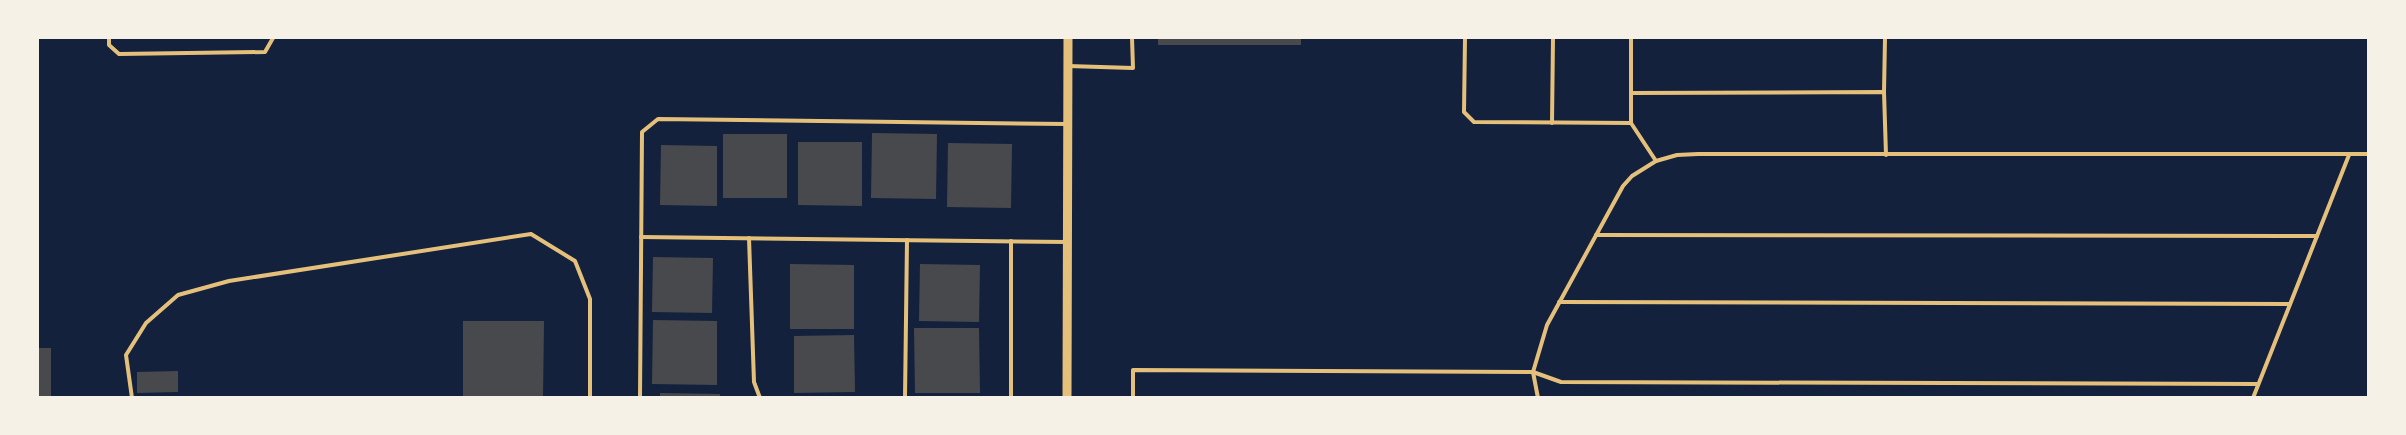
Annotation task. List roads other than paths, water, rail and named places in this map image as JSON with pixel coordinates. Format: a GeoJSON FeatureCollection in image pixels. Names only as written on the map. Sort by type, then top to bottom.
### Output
{"type":"FeatureCollection","features":[{"type":"Feature","properties":{"kind":"street"},"geometry":{"type":"LineString","coordinates":[[1068,38],[1068,398]]}},
{"type":"Feature","properties":{"kind":"lane"},"geometry":{"type":"LineString","coordinates":[[109,38],[109,44],[119,54],[265,52],[273,38]]}},
{"type":"Feature","properties":{"kind":"lane"},"geometry":{"type":"LineString","coordinates":[[1068,66],[1133,68],[1132,38]]}},
{"type":"Feature","properties":{"kind":"lane"},"geometry":{"type":"LineString","coordinates":[[1465,38],[1464,112],[1474,122],[1631,124]]}},
{"type":"Feature","properties":{"kind":"lane"},"geometry":{"type":"LineString","coordinates":[[1552,123],[1553,38]]}},
{"type":"Feature","properties":{"kind":"lane"},"geometry":{"type":"LineString","coordinates":[[1631,38],[1631,124],[1656,161]]}},
{"type":"Feature","properties":{"kind":"lane"},"geometry":{"type":"LineString","coordinates":[[1884,38],[1886,155]]}},
{"type":"Feature","properties":{"kind":"lane"},"geometry":{"type":"LineString","coordinates":[[1631,93],[1884,92]]}},
{"type":"Feature","properties":{"kind":"lane"},"geometry":{"type":"LineString","coordinates":[[640,398],[642,132],[658,119],[1068,124]]}},
{"type":"Feature","properties":{"kind":"lane"},"geometry":{"type":"LineString","coordinates":[[1538,398],[1533,372],[1547,324],[1623,186],[1632,176],[1656,161],[1677,155],[1698,154],[2368,154]]}},
{"type":"Feature","properties":{"kind":"lane"},"geometry":{"type":"LineString","coordinates":[[2253,398],[2349,155]]}},
{"type":"Feature","properties":{"kind":"lane"},"geometry":{"type":"LineString","coordinates":[[132,398],[126,355],[146,323],[178,295],[229,281],[531,234],[575,262],[590,299],[590,398]]}},
{"type":"Feature","properties":{"kind":"lane"},"geometry":{"type":"LineString","coordinates":[[1596,235],[2317,236]]}},
{"type":"Feature","properties":{"kind":"lane"},"geometry":{"type":"LineString","coordinates":[[641,237],[1068,242]]}},
{"type":"Feature","properties":{"kind":"lane"},"geometry":{"type":"LineString","coordinates":[[749,238],[754,382],[760,398]]}},
{"type":"Feature","properties":{"kind":"lane"},"geometry":{"type":"LineString","coordinates":[[905,398],[907,240]]}},
{"type":"Feature","properties":{"kind":"lane"},"geometry":{"type":"LineString","coordinates":[[1011,241],[1011,398]]}},
{"type":"Feature","properties":{"kind":"lane"},"geometry":{"type":"LineString","coordinates":[[1559,302],[2290,304]]}},
{"type":"Feature","properties":{"kind":"lane"},"geometry":{"type":"LineString","coordinates":[[1133,398],[1133,370],[1533,372],[1561,382],[2258,384]]}}]}
